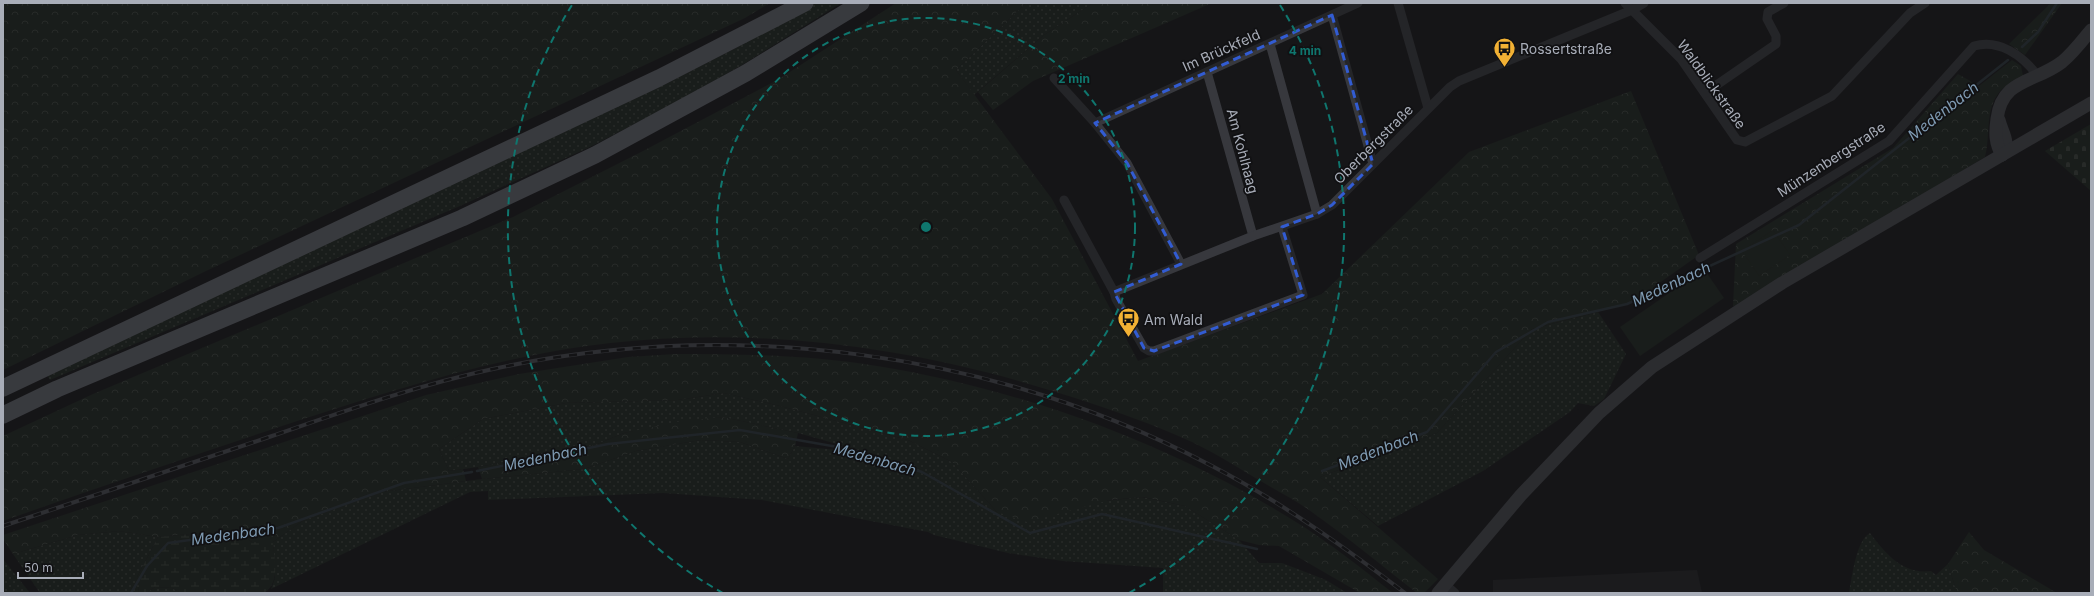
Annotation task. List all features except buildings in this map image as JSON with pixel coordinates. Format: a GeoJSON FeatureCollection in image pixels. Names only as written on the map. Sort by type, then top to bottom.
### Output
{"type":"FeatureCollection","features":[{"type":"Feature","properties":{"kind":"highway"},"geometry":{"type":"LineString","coordinates":[[3,388],[644,85],[805,3]]}},
{"type":"Feature","properties":{"kind":"highway"},"geometry":{"type":"LineString","coordinates":[[3,415],[57,388],[462,218],[595,155],[677,112],[746,73],[861,3]]}},
{"type":"Feature","properties":{"kind":"main road"},"geometry":{"type":"LineString","coordinates":[[2002,155],[2006,148],[2007,142],[1998,115],[1999,104],[2007,92],[2061,62],[2081,43],[2091,30]]}},
{"type":"Feature","properties":{"kind":"main road"},"geometry":{"type":"LineString","coordinates":[[1446,590],[1521,495],[1599,413],[1652,368],[1782,283],[2091,103]]}},
{"type":"Feature","properties":{"kind":"main road"},"geometry":{"type":"LineString","coordinates":[[1998,115],[2013,135],[2032,137]]}},
{"type":"Feature","properties":{"kind":"street","name":"Im Brückfeld"},"geometry":{"type":"LineString","coordinates":[[1095,123],[1358,3]]}},
{"type":"Feature","properties":{"kind":"street"},"geometry":{"type":"LineString","coordinates":[[1398,3],[1428,108]]}},
{"type":"Feature","properties":{"kind":"street","name":"Waldblickstraße"},"geometry":{"type":"LineString","coordinates":[[1625,3],[1681,59],[1737,140],[1745,142],[1832,96],[1910,13],[1925,3]]}},
{"type":"Feature","properties":{"kind":"street","name":"Oberbergstraße"},"geometry":{"type":"LineString","coordinates":[[1114,292],[1253,236],[1317,214],[1332,205],[1450,87],[1460,81],[1632,10],[1644,3]]}},
{"type":"Feature","properties":{"kind":"street"},"geometry":{"type":"LineString","coordinates":[[1705,93],[1776,44],[1776,36],[1766,19],[1768,12],[1784,3]]}},
{"type":"Feature","properties":{"kind":"street"},"geometry":{"type":"LineString","coordinates":[[1332,15],[1374,164]]}},
{"type":"Feature","properties":{"kind":"street","name":"Münzenbergstraße"},"geometry":{"type":"LineString","coordinates":[[1700,258],[1889,141],[1974,46],[1985,43],[2000,46],[2027,62],[2037,75]]}},
{"type":"Feature","properties":{"kind":"street"},"geometry":{"type":"LineString","coordinates":[[1270,44],[1317,214]]}},
{"type":"Feature","properties":{"kind":"street","name":"Am Kohlhaag"},"geometry":{"type":"LineString","coordinates":[[1207,72],[1253,236]]}},
{"type":"Feature","properties":{"kind":"street"},"geometry":{"type":"LineString","coordinates":[[1054,78],[1095,123],[1127,163],[1181,264]]}},
{"type":"Feature","properties":{"kind":"street"},"geometry":{"type":"LineString","coordinates":[[1064,200],[1114,292],[1116,299],[1144,348],[1149,351],[1154,351],[1303,295],[1282,226]]}},
{"type":"Feature","properties":{"kind":"highlighted area"},"geometry":{"type":"Polygon","coordinates":[[[1332,15],[1373,164],[1332,205],[1317,214],[1282,227],[1303,295],[1154,351],[1144,348],[1114,292],[1181,264],[1127,163],[1095,123],[1332,15]]]}},
{"type":"Feature","properties":{"kind":"shaded area"},"geometry":{"type":"Polygon","coordinates":[[[1697,570],[1702,593],[1493,593],[1493,580],[1697,570]]]}},
{"type":"Feature","properties":{"kind":"green space"},"geometry":{"type":"Polygon","coordinates":[[[3,3],[770,3],[745,18],[206,271],[3,370],[3,3]]]}},
{"type":"Feature","properties":{"kind":"green space"},"geometry":{"type":"Polygon","coordinates":[[[816,3],[841,3],[742,65],[673,104],[590,147],[460,206],[50,380],[47,375],[661,86],[734,49],[816,3]]]}},
{"type":"Feature","properties":{"kind":"green space"},"geometry":{"type":"Polygon","coordinates":[[[896,3],[1026,3],[956,70],[1052,199],[1138,361],[1322,294],[1469,152],[1631,91],[1699,255],[1655,286],[1654,297],[1532,329],[1437,433],[1320,477],[1438,579],[1424,593],[1417,593],[1336,530],[1298,503],[1201,447],[1177,435],[1147,423],[1072,397],[1011,379],[950,364],[888,352],[825,343],[762,338],[699,337],[636,341],[573,348],[499,363],[426,381],[318,414],[3,521],[3,436],[93,394],[513,217],[643,151],[779,79],[896,3]]]}},
{"type":"Feature","properties":{"kind":"green space"},"geometry":{"type":"Polygon","coordinates":[[[1026,3],[1093,3],[1044,35],[974,95],[956,70],[1026,3]]]}},
{"type":"Feature","properties":{"kind":"green space"},"geometry":{"type":"Polygon","coordinates":[[[1093,3],[1212,3],[1033,81],[993,110],[978,92],[1044,35],[1093,3]]]}},
{"type":"Feature","properties":{"kind":"green space"},"geometry":{"type":"Polygon","coordinates":[[[2051,3],[2062,3],[2025,55],[2009,44],[2051,3]]]}},
{"type":"Feature","properties":{"kind":"green space"},"geometry":{"type":"Polygon","coordinates":[[[2012,60],[2021,66],[2023,76],[2001,90],[1992,105],[1985,157],[1737,306],[1733,306],[1736,244],[1893,148],[1958,74],[1979,86],[2012,60]]]}},
{"type":"Feature","properties":{"kind":"green space"},"geometry":{"type":"Polygon","coordinates":[[[2091,124],[2091,191],[2045,151],[2091,124]]]}},
{"type":"Feature","properties":{"kind":"green space"},"geometry":{"type":"Polygon","coordinates":[[[1773,230],[1790,255],[1759,276],[1742,251],[1773,230]]]}},
{"type":"Feature","properties":{"kind":"green space"},"geometry":{"type":"Polygon","coordinates":[[[1704,269],[1724,298],[1640,356],[1620,327],[1704,269]]]}},
{"type":"Feature","properties":{"kind":"green space"},"geometry":{"type":"Polygon","coordinates":[[[1598,312],[1626,354],[1604,399],[1594,406],[1578,403],[1570,412],[1483,471],[1378,526],[1320,477],[1437,433],[1532,329],[1598,312]]]}},
{"type":"Feature","properties":{"kind":"green space"},"geometry":{"type":"Polygon","coordinates":[[[676,354],[802,357],[852,362],[932,376],[987,389],[1041,405],[1094,423],[1146,444],[1198,468],[1248,494],[1321,538],[1393,593],[1360,593],[1279,546],[1259,545],[1239,540],[1185,506],[1143,497],[1110,500],[1027,522],[997,512],[952,462],[908,440],[780,406],[724,393],[678,400],[566,403],[483,419],[439,449],[449,471],[463,469],[466,481],[382,492],[304,520],[273,542],[252,542],[233,530],[158,537],[119,531],[78,535],[13,554],[3,539],[3,535],[426,395],[519,374],[628,357],[676,354]]]}},
{"type":"Feature","properties":{"kind":"green space"},"geometry":{"type":"Polygon","coordinates":[[[724,393],[780,406],[908,440],[952,462],[997,512],[1142,497],[1185,506],[1239,540],[1259,563],[1282,563],[1326,580],[1347,593],[1163,593],[1163,568],[1063,561],[1008,553],[934,535],[928,532],[762,500],[663,493],[488,500],[488,491],[470,492],[271,589],[275,578],[273,542],[304,520],[382,492],[482,479],[584,469],[636,451],[701,440],[740,442],[788,459],[795,446],[849,451],[882,461],[883,457],[798,433],[722,417],[624,433],[595,445],[449,471],[439,449],[483,419],[566,403],[678,400],[724,393]]]}},
{"type":"Feature","properties":{"kind":"green space"},"geometry":{"type":"Polygon","coordinates":[[[722,417],[798,433],[795,446],[788,459],[740,442],[701,440],[636,451],[584,469],[482,479],[478,467],[595,445],[624,433],[682,421],[722,417]]]}},
{"type":"Feature","properties":{"kind":"green space"},"geometry":{"type":"Polygon","coordinates":[[[233,530],[252,542],[273,542],[275,577],[269,589],[264,593],[181,593],[172,588],[155,587],[146,593],[138,593],[139,586],[136,582],[137,577],[158,537],[233,530]]]}},
{"type":"Feature","properties":{"kind":"green space"},"geometry":{"type":"Polygon","coordinates":[[[119,531],[158,537],[137,577],[139,586],[138,593],[40,593],[13,554],[78,535],[119,531]]]}},
{"type":"Feature","properties":{"kind":"green space"},"geometry":{"type":"Polygon","coordinates":[[[1969,532],[1984,550],[2057,593],[1957,593],[1948,564],[1969,532]]]}},
{"type":"Feature","properties":{"kind":"green space"},"geometry":{"type":"Polygon","coordinates":[[[1870,533],[1889,555],[1903,566],[1912,570],[1931,571],[1936,575],[1948,564],[1957,593],[1849,593],[1858,551],[1865,537],[1870,533]]]}},
{"type":"Feature","properties":{"kind":"green space"},"geometry":{"type":"Polygon","coordinates":[[[3,559],[30,593],[3,593],[3,559]]]}},
{"type":"Feature","properties":{"kind":"green space"},"geometry":{"type":"Polygon","coordinates":[[[155,587],[172,588],[181,593],[146,593],[155,587]]]}},
{"type":"Feature","properties":{"kind":"waterway","name":"Medenbach"},"geometry":{"type":"LineString","coordinates":[[2022,47],[2038,32],[2057,3]]}},
{"type":"Feature","properties":{"kind":"waterway","name":"Medenbach"},"geometry":{"type":"LineString","coordinates":[[1322,471],[1427,432],[1496,352],[1548,322],[1627,304],[1799,225],[2008,60]]}},
{"type":"Feature","properties":{"kind":"waterway","name":"Medenbach"},"geometry":{"type":"LineString","coordinates":[[477,471],[608,444],[740,430],[849,449],[922,472],[1030,533],[1102,514],[1257,549]]}},
{"type":"Feature","properties":{"kind":"waterway","name":"Medenbach"},"geometry":{"type":"LineString","coordinates":[[131,593],[147,566],[168,543],[278,528],[404,483],[472,472]]}},
{"type":"Feature","properties":{"kind":"railway"},"geometry":{"type":"LineString","coordinates":[[3,526],[354,408],[465,375],[584,354],[676,346],[769,347],[861,355],[952,371],[1042,395],[1129,427],[1212,466],[1263,494],[1311,525],[1405,593]]}},
{"type":"Feature","properties":{"kind":"place","name":"Rossertstraße"},"geometry":{"type":"Point","coordinates":[1505,68]}},
{"type":"Feature","properties":{"kind":"place","name":"Am Wald"},"geometry":{"type":"Point","coordinates":[1129,338]}}]}
